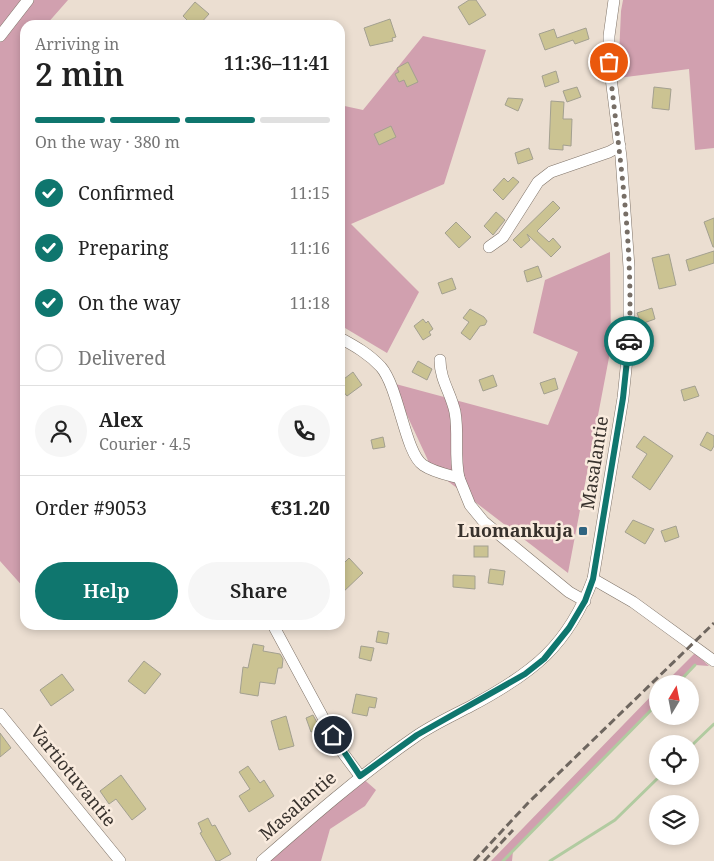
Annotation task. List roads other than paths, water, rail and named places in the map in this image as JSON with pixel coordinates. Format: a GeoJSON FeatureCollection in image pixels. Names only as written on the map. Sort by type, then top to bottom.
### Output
{"type":"FeatureCollection","features":[{"type":"Feature","properties":{"kind":"street"},"geometry":{"type":"LineString","coordinates":[[0,36],[28,0]]}},
{"type":"Feature","properties":{"kind":"street","name":"Masalantie"},"geometry":{"type":"LineString","coordinates":[[262,861],[360,776],[417,735],[525,674],[558,645],[585,601],[593,579],[623,398],[629,339],[630,267],[620,146],[609,62],[609,36],[614,0]]}},
{"type":"Feature","properties":{"kind":"street"},"geometry":{"type":"LineString","coordinates":[[490,247],[503,237],[538,182],[551,172],[609,152],[620,146]]}},
{"type":"Feature","properties":{"kind":"street"},"geometry":{"type":"LineString","coordinates":[[345,341],[365,352],[382,368],[388,379],[412,448],[422,464],[459,478]]}},
{"type":"Feature","properties":{"kind":"street"},"geometry":{"type":"LineString","coordinates":[[440,360],[440,374],[454,412],[456,465],[470,505],[484,522],[569,592],[585,601]]}},
{"type":"Feature","properties":{"kind":"street"},"geometry":{"type":"LineString","coordinates":[[593,579],[633,602],[714,661]]}},
{"type":"Feature","properties":{"kind":"street"},"geometry":{"type":"LineString","coordinates":[[276,630],[340,749],[360,776]]}},
{"type":"Feature","properties":{"kind":"street","name":"Vartiotuvantie"},"geometry":{"type":"LineString","coordinates":[[0,714],[120,861]]}},
{"type":"Feature","properties":{"kind":"waterway"},"geometry":{"type":"LineString","coordinates":[[686,675],[695,665]]}},
{"type":"Feature","properties":{"kind":"waterway"},"geometry":{"type":"LineString","coordinates":[[503,861],[649,712]]}},
{"type":"Feature","properties":{"kind":"waterway"},"geometry":{"type":"LineString","coordinates":[[699,738],[714,724]]}},
{"type":"Feature","properties":{"kind":"waterway"},"geometry":{"type":"LineString","coordinates":[[550,861],[615,820],[651,785]]}},
{"type":"Feature","properties":{"kind":"railway"},"geometry":{"type":"LineString","coordinates":[[474,861],[528,803],[714,623]]}},
{"type":"Feature","properties":{"kind":"railway"},"geometry":{"type":"LineString","coordinates":[[484,861],[513,830]]}},
{"type":"Feature","properties":{"kind":"place","name":"Luomankuja"},"geometry":{"type":"Point","coordinates":[583,531]}}]}
